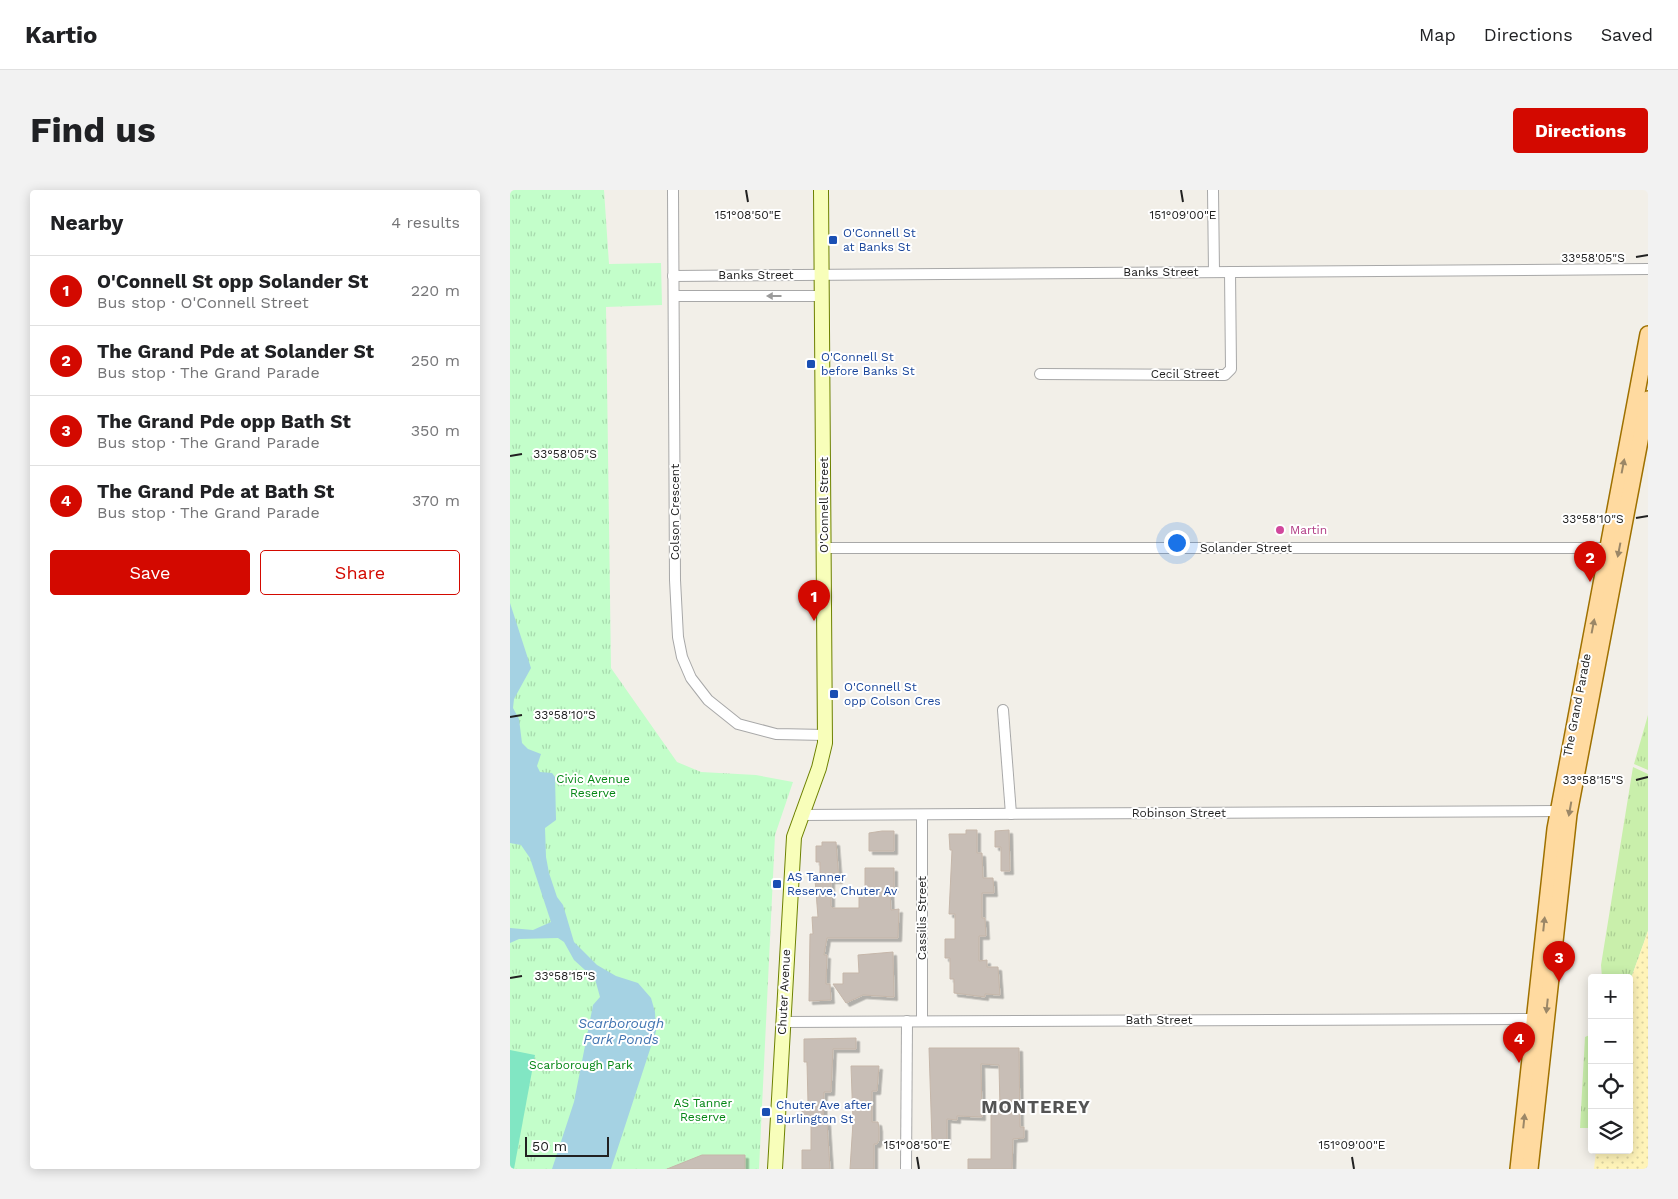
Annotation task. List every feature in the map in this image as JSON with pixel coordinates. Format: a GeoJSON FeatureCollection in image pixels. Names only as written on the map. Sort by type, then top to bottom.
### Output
{"type":"FeatureCollection","features":[{"type":"Feature","properties":{"kind":"main road","name":"O'Connell Street"},"geometry":{"type":"LineString","coordinates":[[800,815],[819,768],[825,735],[821,190]]}},
{"type":"Feature","properties":{"kind":"main road","name":"The Grand Parade"},"geometry":{"type":"LineString","coordinates":[[1518,1169],[1558,811],[1648,334]]}},
{"type":"Feature","properties":{"kind":"main road","name":"The Grand Parade"},"geometry":{"type":"LineString","coordinates":[[1530,1169],[1569,814],[1648,399]]}},
{"type":"Feature","properties":{"kind":"main road","name":"Chuter Avenue"},"geometry":{"type":"LineString","coordinates":[[775,1169],[794,837],[800,815]]}},
{"type":"Feature","properties":{"kind":"street","name":"Colson Crescent"},"geometry":{"type":"LineString","coordinates":[[673,190],[675,580],[678,637],[682,657],[691,678],[708,700],[738,724],[776,734],[825,735]]}},
{"type":"Feature","properties":{"kind":"street"},"geometry":{"type":"LineString","coordinates":[[1213,190],[1214,272]]}},
{"type":"Feature","properties":{"kind":"street","name":"Banks Street"},"geometry":{"type":"LineString","coordinates":[[673,276],[1648,269]]}},
{"type":"Feature","properties":{"kind":"street","name":"Cecil Street"},"geometry":{"type":"LineString","coordinates":[[1040,374],[1225,375],[1231,369],[1230,272]]}},
{"type":"Feature","properties":{"kind":"street","name":"Banks Street"},"geometry":{"type":"LineString","coordinates":[[674,296],[822,296]]}},
{"type":"Feature","properties":{"kind":"street","name":"Solander Street"},"geometry":{"type":"LineString","coordinates":[[824,548],[1608,548]]}},
{"type":"Feature","properties":{"kind":"street"},"geometry":{"type":"LineString","coordinates":[[1003,710],[1011,814]]}},
{"type":"Feature","properties":{"kind":"street","name":"Robinson Street"},"geometry":{"type":"LineString","coordinates":[[800,815],[1558,811]]}},
{"type":"Feature","properties":{"kind":"street","name":"Cassilis Street"},"geometry":{"type":"LineString","coordinates":[[922,815],[922,1021]]}},
{"type":"Feature","properties":{"kind":"street","name":"Bath Street"},"geometry":{"type":"LineString","coordinates":[[783,1022],[1534,1019]]}},
{"type":"Feature","properties":{"kind":"street"},"geometry":{"type":"LineString","coordinates":[[906,1169],[907,1021]]}},
{"type":"Feature","properties":{"kind":"green space"},"geometry":{"type":"Polygon","coordinates":[[[510,190],[604,190],[609,264],[661,263],[662,305],[606,307],[611,668],[677,762],[701,772],[756,775],[793,782],[775,835],[759,1169],[510,1169],[510,190]]]}},
{"type":"Feature","properties":{"kind":"green space"},"geometry":{"type":"Polygon","coordinates":[[[1648,715],[1648,770],[1634,764],[1648,715]]]}},
{"type":"Feature","properties":{"kind":"green space"},"geometry":{"type":"Polygon","coordinates":[[[1633,767],[1648,774],[1648,931],[1633,974],[1602,974],[1601,965],[1633,767]]]}},
{"type":"Feature","properties":{"kind":"green space"},"geometry":{"type":"Polygon","coordinates":[[[1588,1036],[1588,1128],[1580,1128],[1585,1037],[1588,1036]]]}},
{"type":"Feature","properties":{"kind":"green space"},"geometry":{"type":"Polygon","coordinates":[[[510,1050],[535,1055],[514,1169],[510,1169],[510,1050]]]}},
{"type":"Feature","properties":{"kind":"sand"},"geometry":{"type":"Polygon","coordinates":[[[1648,931],[1648,1169],[1594,1169],[1596,1154],[1633,1154],[1633,974],[1648,931]]]}},
{"type":"Feature","properties":{"kind":"water","name":"Scarborough Park Ponds"},"geometry":{"type":"Polygon","coordinates":[[[510,603],[531,668],[514,699],[513,708],[519,719],[522,743],[528,749],[541,754],[537,766],[540,772],[552,773],[555,777],[556,820],[545,828],[546,857],[557,897],[563,905],[574,942],[597,965],[616,976],[638,983],[651,998],[655,1012],[656,1031],[611,1169],[552,1169],[574,1102],[593,1005],[600,997],[595,979],[574,960],[564,942],[558,938],[519,939],[510,943],[510,928],[533,930],[551,922],[530,858],[521,845],[510,843],[510,603]]]}},
{"type":"Feature","properties":{"kind":"building"},"geometry":{"type":"Polygon","coordinates":[[[966,830],[977,830],[977,853],[982,853],[983,878],[993,878],[994,893],[982,893],[982,918],[985,918],[986,936],[979,936],[979,961],[987,960],[987,967],[998,967],[1000,995],[985,994],[985,997],[954,993],[954,979],[950,979],[950,958],[945,958],[945,939],[955,939],[955,914],[949,914],[952,850],[950,850],[949,834],[966,834],[966,830]]]}},
{"type":"Feature","properties":{"kind":"building"},"geometry":{"type":"Polygon","coordinates":[[[1009,830],[1010,871],[1001,871],[1001,847],[995,847],[995,831],[1009,830]]]}},
{"type":"Feature","properties":{"kind":"building"},"geometry":{"type":"Polygon","coordinates":[[[894,831],[894,851],[869,851],[869,833],[894,831]]]}},
{"type":"Feature","properties":{"kind":"building"},"geometry":{"type":"Polygon","coordinates":[[[822,842],[836,842],[839,880],[831,880],[831,906],[833,908],[859,908],[859,894],[865,894],[865,868],[894,868],[894,889],[890,889],[891,910],[899,909],[898,938],[827,938],[824,955],[827,955],[826,984],[830,984],[831,1000],[809,1001],[810,934],[813,934],[812,917],[818,917],[815,880],[820,880],[820,862],[816,862],[816,846],[822,846],[822,842]]]}},
{"type":"Feature","properties":{"kind":"building"},"geometry":{"type":"Polygon","coordinates":[[[893,952],[894,997],[863,995],[846,1003],[833,984],[843,984],[843,973],[859,973],[858,955],[893,952]]]}},
{"type":"Feature","properties":{"kind":"building"},"geometry":{"type":"Polygon","coordinates":[[[856,1038],[856,1049],[833,1049],[831,1092],[824,1092],[823,1122],[827,1122],[830,1169],[802,1169],[802,1150],[811,1150],[811,1120],[802,1119],[802,1103],[808,1103],[807,1062],[804,1062],[804,1039],[856,1038]]]}},
{"type":"Feature","properties":{"kind":"building"},"geometry":{"type":"Polygon","coordinates":[[[929,1048],[1019,1048],[1020,1127],[1024,1127],[1024,1138],[1013,1139],[1012,1169],[968,1169],[968,1159],[991,1159],[991,1109],[1000,1109],[999,1065],[981,1064],[982,1117],[957,1116],[957,1120],[947,1119],[947,1141],[932,1141],[929,1048]]]}},
{"type":"Feature","properties":{"kind":"building"},"geometry":{"type":"Polygon","coordinates":[[[851,1066],[879,1066],[877,1091],[872,1091],[872,1122],[878,1122],[879,1128],[879,1140],[877,1144],[874,1144],[874,1169],[850,1169],[853,1122],[851,1066]]]}},
{"type":"Feature","properties":{"kind":"building"},"geometry":{"type":"Polygon","coordinates":[[[702,1155],[745,1155],[745,1169],[667,1169],[702,1155]]]}},
{"type":"Feature","properties":{"kind":"place","name":"O'Connell St at Banks St"},"geometry":{"type":"Point","coordinates":[833,240]}},
{"type":"Feature","properties":{"kind":"place","name":"O'Connell St before Banks St"},"geometry":{"type":"Point","coordinates":[811,364]}},
{"type":"Feature","properties":{"kind":"place","name":"Martin"},"geometry":{"type":"Point","coordinates":[1280,530]}},
{"type":"Feature","properties":{"kind":"place","name":"The Grand Pde at Solander St"},"geometry":{"type":"Point","coordinates":[1590,582]}},
{"type":"Feature","properties":{"kind":"place","name":"O'Connell St opp Solander St"},"geometry":{"type":"Point","coordinates":[814,621]}},
{"type":"Feature","properties":{"kind":"place","name":"O'Connell St opp Colson Cres"},"geometry":{"type":"Point","coordinates":[834,694]}},
{"type":"Feature","properties":{"kind":"place","name":"AS Tanner Reserve, Chuter Av"},"geometry":{"type":"Point","coordinates":[777,884]}},
{"type":"Feature","properties":{"kind":"place","name":"The Grand Pde opp Bath St"},"geometry":{"type":"Point","coordinates":[1559,982]}},
{"type":"Feature","properties":{"kind":"place","name":"The Grand Pde at Bath St"},"geometry":{"type":"Point","coordinates":[1519,1063]}},
{"type":"Feature","properties":{"kind":"place","name":"Chuter Ave after Burlington St"},"geometry":{"type":"Point","coordinates":[766,1112]}},
{"type":"Feature","properties":{"kind":"district","name":"MONTEREY"},"geometry":{"type":"Point","coordinates":[1036,1107]}},
{"type":"Feature","properties":{"kind":"park label","name":"Civic Avenue Reserve"},"geometry":{"type":"Point","coordinates":[593,786]}},
{"type":"Feature","properties":{"kind":"park label","name":"Scarborough Park"},"geometry":{"type":"Point","coordinates":[581,1065]}},
{"type":"Feature","properties":{"kind":"park label","name":"AS Tanner Reserve"},"geometry":{"type":"Point","coordinates":[703,1110]}}]}
